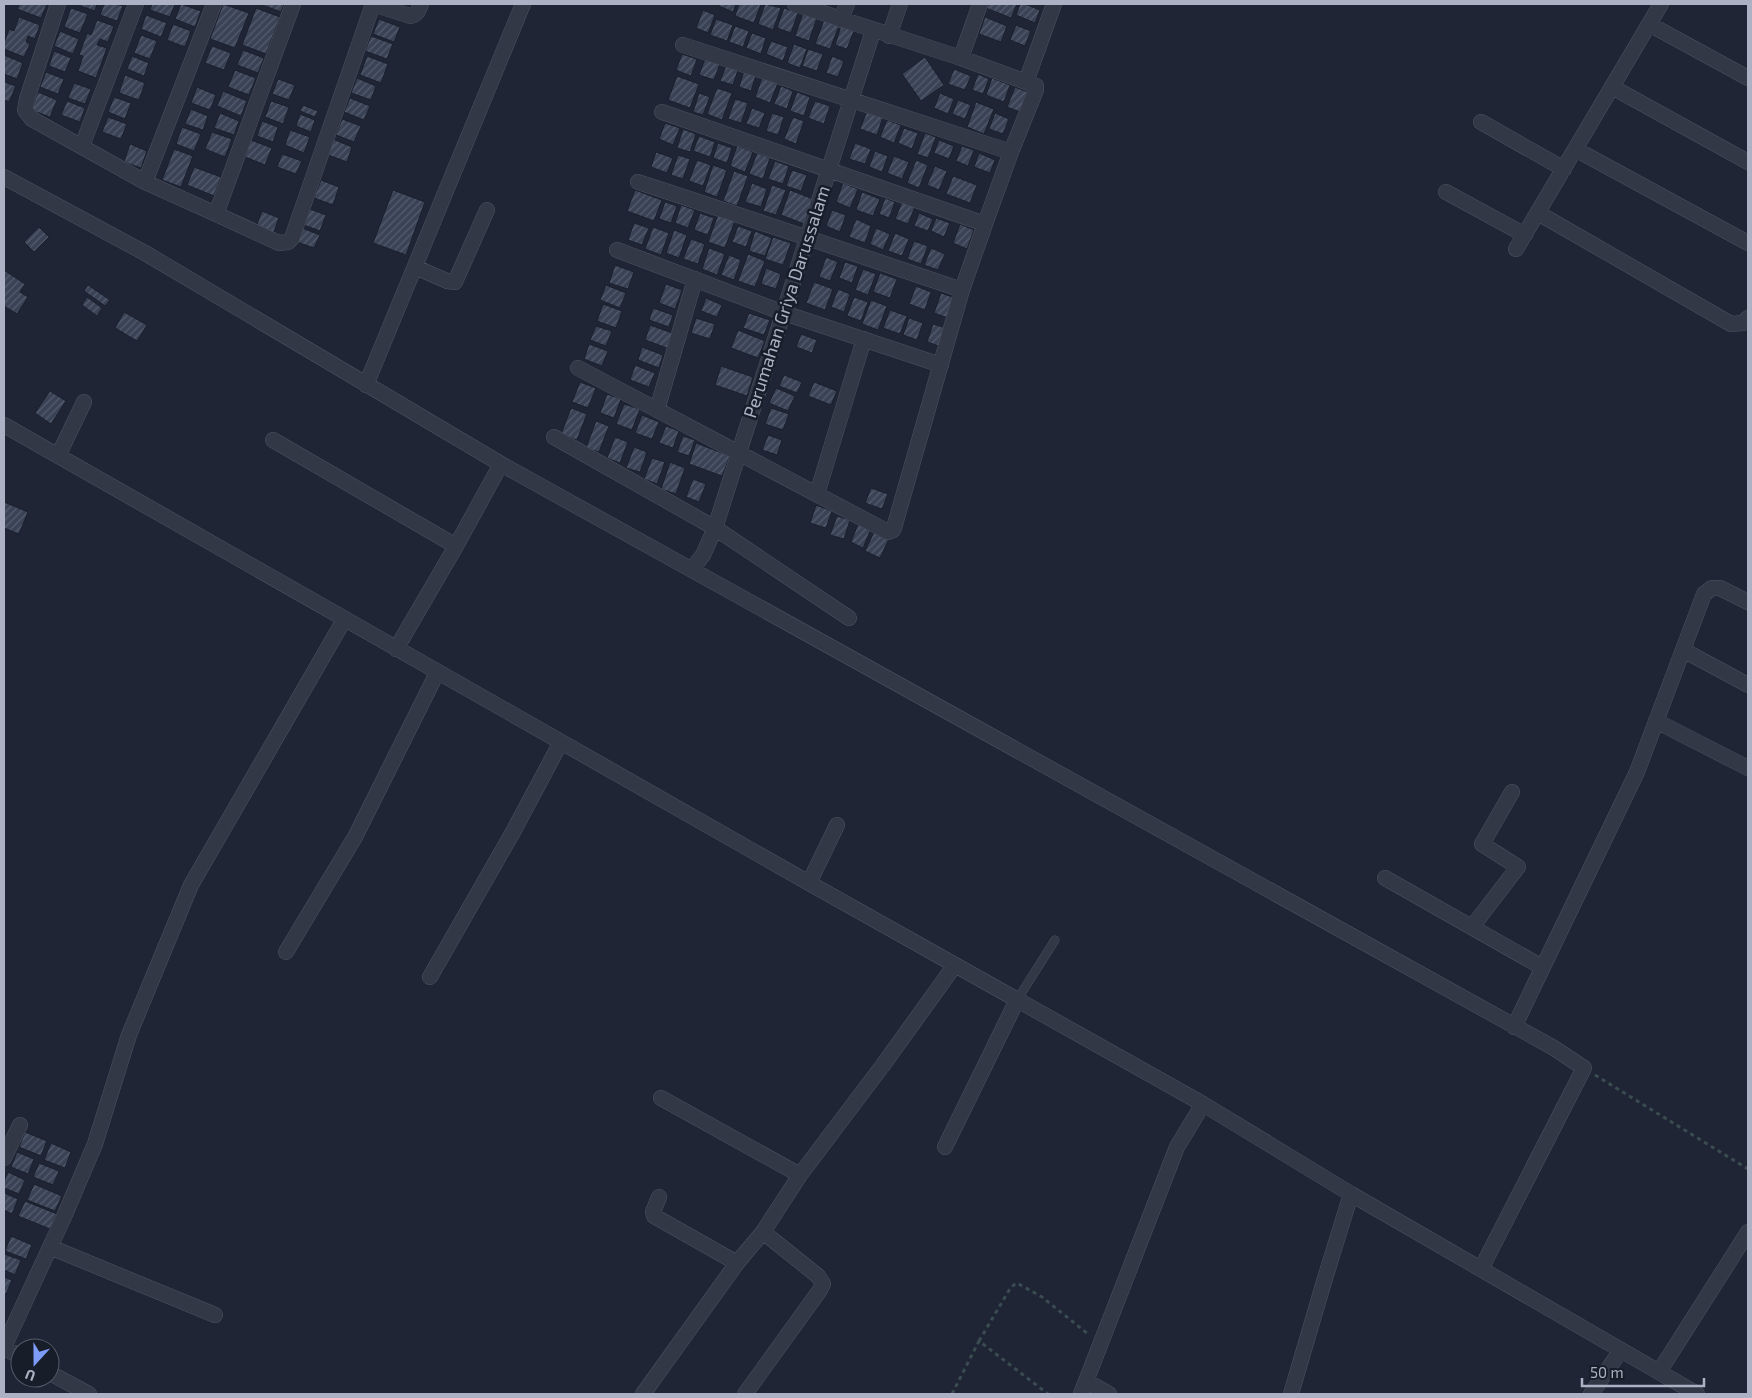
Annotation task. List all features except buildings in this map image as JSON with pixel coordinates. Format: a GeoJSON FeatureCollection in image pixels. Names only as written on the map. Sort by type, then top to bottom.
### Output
{"type":"FeatureCollection","features":[{"type":"Feature","properties":{"kind":"street"},"geometry":{"type":"LineString","coordinates":[[58,4],[26,99],[25,110],[32,119],[145,182],[280,243],[288,242],[292,238],[373,4],[410,16],[414,16],[421,4]]}},
{"type":"Feature","properties":{"kind":"street"},"geometry":{"type":"LineString","coordinates":[[82,146],[136,4]]}},
{"type":"Feature","properties":{"kind":"street"},"geometry":{"type":"LineString","coordinates":[[145,182],[214,4]]}},
{"type":"Feature","properties":{"kind":"street"},"geometry":{"type":"LineString","coordinates":[[216,214],[293,4]]}},
{"type":"Feature","properties":{"kind":"street"},"geometry":{"type":"LineString","coordinates":[[366,384],[523,4]]}},
{"type":"Feature","properties":{"kind":"street"},"geometry":{"type":"LineString","coordinates":[[578,368],[888,532],[893,530],[962,290],[1036,86],[961,58],[873,31],[795,4]]}},
{"type":"Feature","properties":{"kind":"street"},"geometry":{"type":"LineString","coordinates":[[841,20],[847,4]]}},
{"type":"Feature","properties":{"kind":"street"},"geometry":{"type":"LineString","coordinates":[[890,36],[900,4]]}},
{"type":"Feature","properties":{"kind":"street"},"geometry":{"type":"LineString","coordinates":[[961,58],[980,4]]}},
{"type":"Feature","properties":{"kind":"street"},"geometry":{"type":"LineString","coordinates":[[1026,82],[1054,4]]}},
{"type":"Feature","properties":{"kind":"street"},"geometry":{"type":"LineString","coordinates":[[1516,249],[1661,4]]}},
{"type":"Feature","properties":{"kind":"street"},"geometry":{"type":"LineString","coordinates":[[1649,24],[1748,78]]}},
{"type":"Feature","properties":{"kind":"street","name":"Perumahan Griya Darussalam"},"geometry":{"type":"LineString","coordinates":[[692,568],[703,555],[712,534],[873,31]]}},
{"type":"Feature","properties":{"kind":"street"},"geometry":{"type":"LineString","coordinates":[[683,45],[1011,152]]}},
{"type":"Feature","properties":{"kind":"street"},"geometry":{"type":"LineString","coordinates":[[1612,87],[1748,162]]}},
{"type":"Feature","properties":{"kind":"street"},"geometry":{"type":"LineString","coordinates":[[662,112],[986,224]]}},
{"type":"Feature","properties":{"kind":"street"},"geometry":{"type":"LineString","coordinates":[[1481,122],[1564,169]]}},
{"type":"Feature","properties":{"kind":"street"},"geometry":{"type":"LineString","coordinates":[[1575,149],[1748,243]]}},
{"type":"Feature","properties":{"kind":"street"},"geometry":{"type":"LineString","coordinates":[[4,177],[144,253],[501,464],[1518,1019],[1554,1048],[1584,1068],[1483,1265]]}},
{"type":"Feature","properties":{"kind":"street"},"geometry":{"type":"LineString","coordinates":[[638,182],[962,290]]}},
{"type":"Feature","properties":{"kind":"street"},"geometry":{"type":"LineString","coordinates":[[1446,192],[1524,236]]}},
{"type":"Feature","properties":{"kind":"street"},"geometry":{"type":"LineString","coordinates":[[415,267],[447,281],[455,282],[487,210]]}},
{"type":"Feature","properties":{"kind":"street"},"geometry":{"type":"LineString","coordinates":[[1538,213],[1731,324],[1743,323],[1748,318]]}},
{"type":"Feature","properties":{"kind":"street"},"geometry":{"type":"LineString","coordinates":[[617,250],[784,313],[941,365]]}},
{"type":"Feature","properties":{"kind":"street"},"geometry":{"type":"LineString","coordinates":[[657,410],[695,279]]}},
{"type":"Feature","properties":{"kind":"street"},"geometry":{"type":"LineString","coordinates":[[817,494],[864,339]]}},
{"type":"Feature","properties":{"kind":"street"},"geometry":{"type":"LineString","coordinates":[[60,453],[84,402]]}},
{"type":"Feature","properties":{"kind":"street"},"geometry":{"type":"LineString","coordinates":[[4,425],[60,453],[344,620],[399,644],[438,673],[561,742],[814,871],[955,965],[1021,995],[1352,1194],[1483,1265],[1621,1350],[1697,1394]]}},
{"type":"Feature","properties":{"kind":"street"},"geometry":{"type":"LineString","coordinates":[[554,437],[849,618]]}},
{"type":"Feature","properties":{"kind":"street"},"geometry":{"type":"LineString","coordinates":[[273,440],[456,546]]}},
{"type":"Feature","properties":{"kind":"street"},"geometry":{"type":"LineString","coordinates":[[399,644],[501,464]]}},
{"type":"Feature","properties":{"kind":"street"},"geometry":{"type":"LineString","coordinates":[[1518,1019],[1637,772],[1704,594],[1712,588],[1720,588],[1748,602]]}},
{"type":"Feature","properties":{"kind":"street"},"geometry":{"type":"LineString","coordinates":[[4,1347],[95,1144],[129,1035],[191,885],[344,620]]}},
{"type":"Feature","properties":{"kind":"street"},"geometry":{"type":"LineString","coordinates":[[1683,650],[1748,685]]}},
{"type":"Feature","properties":{"kind":"street"},"geometry":{"type":"LineString","coordinates":[[286,952],[355,837],[438,673]]}},
{"type":"Feature","properties":{"kind":"street"},"geometry":{"type":"LineString","coordinates":[[1656,721],[1748,768]]}},
{"type":"Feature","properties":{"kind":"street"},"geometry":{"type":"LineString","coordinates":[[430,977],[513,832],[561,742]]}},
{"type":"Feature","properties":{"kind":"street"},"geometry":{"type":"LineString","coordinates":[[1472,927],[1518,867],[1482,844],[1512,792]]}},
{"type":"Feature","properties":{"kind":"street"},"geometry":{"type":"LineString","coordinates":[[814,871],[837,825]]}},
{"type":"Feature","properties":{"kind":"street"},"geometry":{"type":"LineString","coordinates":[[1385,878],[1542,967]]}},
{"type":"Feature","properties":{"kind":"street"},"geometry":{"type":"LineString","coordinates":[[643,1394],[737,1263],[763,1232],[800,1175],[955,965]]}},
{"type":"Feature","properties":{"kind":"street"},"geometry":{"type":"LineString","coordinates":[[945,1147],[1021,995]]}},
{"type":"Feature","properties":{"kind":"street"},"geometry":{"type":"LineString","coordinates":[[661,1098],[800,1175]]}},
{"type":"Feature","properties":{"kind":"street"},"geometry":{"type":"LineString","coordinates":[[1109,1394],[1083,1388],[1177,1147],[1203,1104]]}},
{"type":"Feature","properties":{"kind":"street"},"geometry":{"type":"LineString","coordinates":[[4,1158],[20,1125]]}},
{"type":"Feature","properties":{"kind":"street"},"geometry":{"type":"LineString","coordinates":[[1292,1394],[1323,1285],[1352,1194]]}},
{"type":"Feature","properties":{"kind":"street"},"geometry":{"type":"LineString","coordinates":[[659,1197],[653,1212],[654,1216],[737,1263]]}},
{"type":"Feature","properties":{"kind":"street"},"geometry":{"type":"LineString","coordinates":[[745,1394],[823,1284],[818,1276],[763,1232]]}},
{"type":"Feature","properties":{"kind":"street"},"geometry":{"type":"LineString","coordinates":[[1659,1372],[1748,1232]]}},
{"type":"Feature","properties":{"kind":"street"},"geometry":{"type":"LineString","coordinates":[[50,1248],[215,1315]]}},
{"type":"Feature","properties":{"kind":"street"},"geometry":{"type":"LineString","coordinates":[[1591,1394],[1621,1350]]}},
{"type":"Feature","properties":{"kind":"street"},"geometry":{"type":"LineString","coordinates":[[60,1378],[89,1394]]}},
{"type":"Feature","properties":{"kind":"lane"},"geometry":{"type":"LineString","coordinates":[[1021,995],[1055,940]]}},
{"type":"Feature","properties":{"kind":"path"},"geometry":{"type":"LineString","coordinates":[[1584,1068],[1748,1169]]}},
{"type":"Feature","properties":{"kind":"path"},"geometry":{"type":"LineString","coordinates":[[952,1394],[979,1341],[1011,1287],[1017,1283],[1042,1297],[1100,1343]]}},
{"type":"Feature","properties":{"kind":"path"},"geometry":{"type":"LineString","coordinates":[[979,1341],[1048,1394]]}}]}
